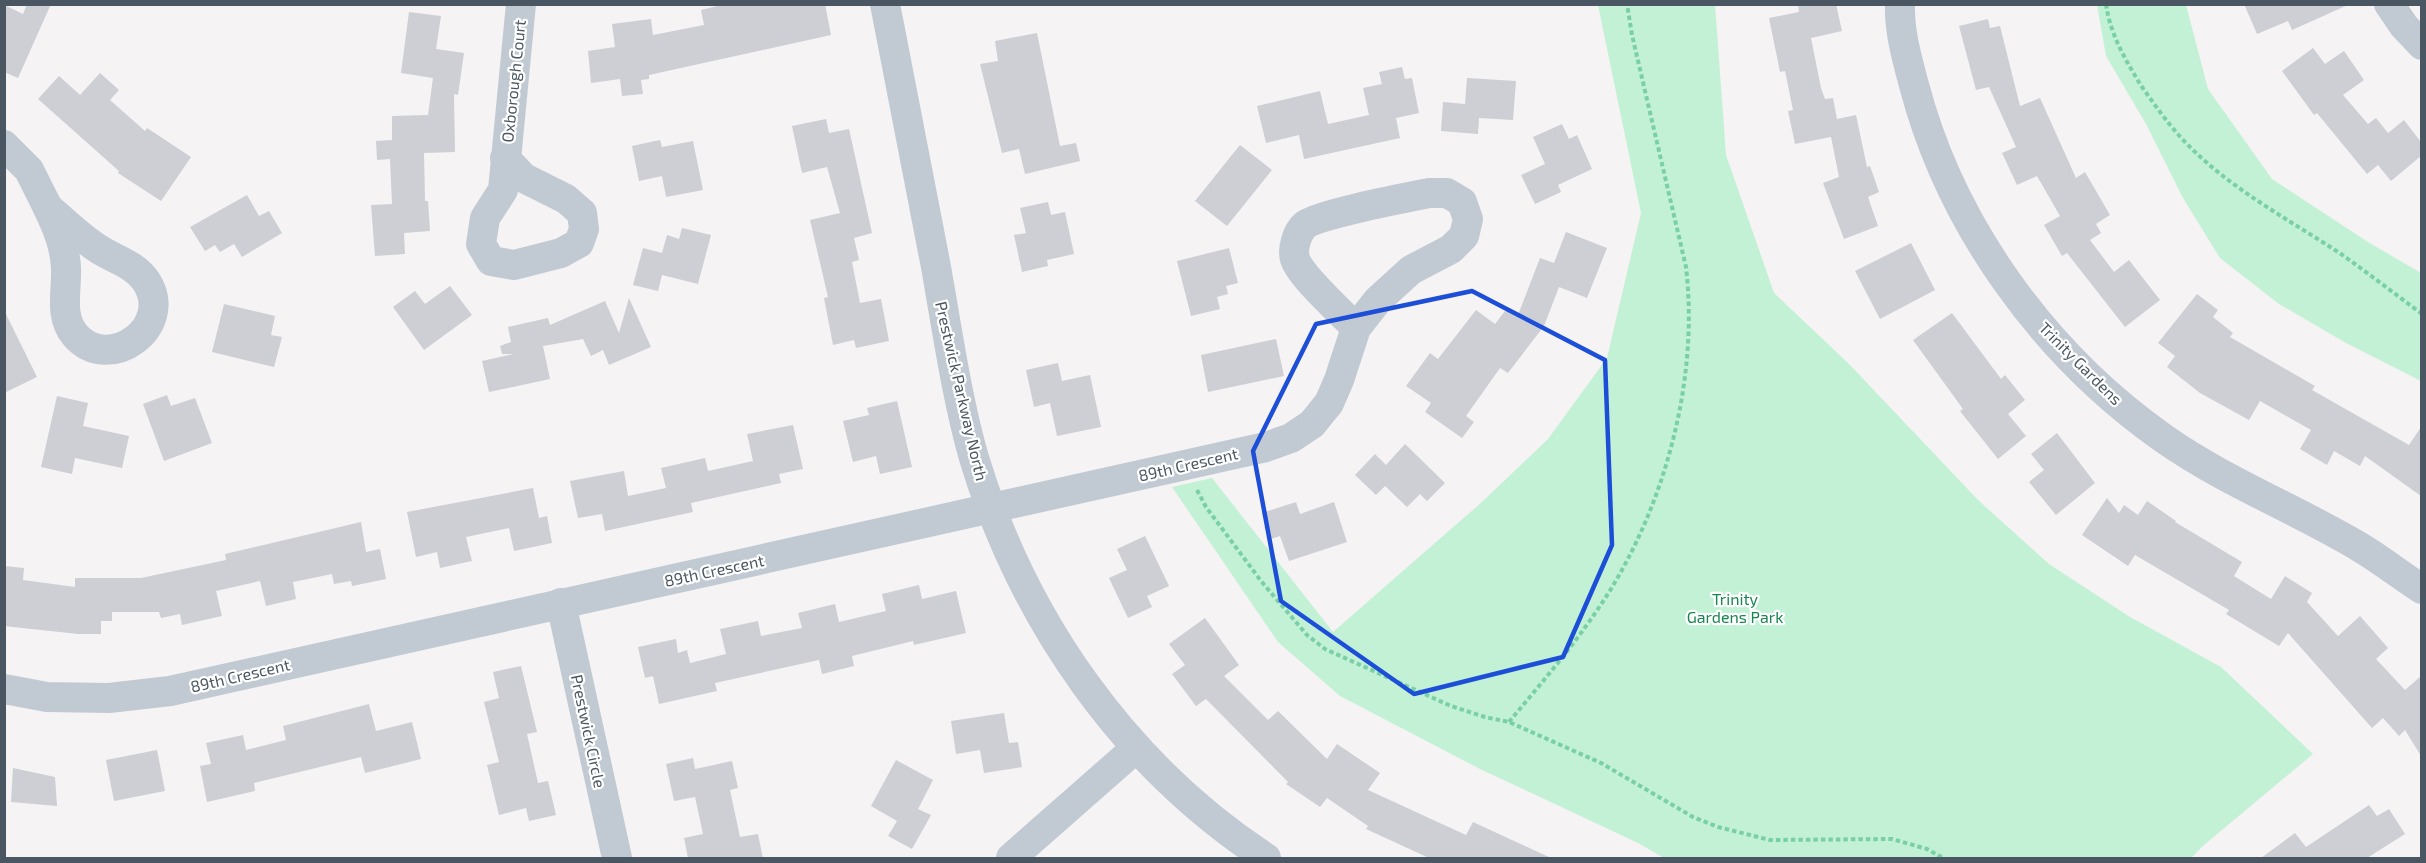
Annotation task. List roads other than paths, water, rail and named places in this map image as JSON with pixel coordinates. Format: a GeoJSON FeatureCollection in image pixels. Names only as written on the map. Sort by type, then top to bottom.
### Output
{"type":"FeatureCollection","features":[{"type":"Feature","properties":{"kind":"street","name":"Oxborough Court"},"geometry":{"type":"LineString","coordinates":[[505,158],[521,4]]}},
{"type":"Feature","properties":{"kind":"street","name":"Prestwick Parkway North"},"geometry":{"type":"LineString","coordinates":[[885,4],[956,376],[974,456],[1009,554],[1047,628],[1088,689],[1136,748],[1197,808],[1266,858]]}},
{"type":"Feature","properties":{"kind":"street","name":"Trinity Gardens"},"geometry":{"type":"LineString","coordinates":[[1900,4],[1906,56],[1920,106],[1943,170],[1975,231],[2013,292],[2059,345],[2108,394],[2163,438],[2223,476],[2359,546],[2421,589]]}},
{"type":"Feature","properties":{"kind":"street"},"geometry":{"type":"LineString","coordinates":[[2389,4],[2421,45]]}},
{"type":"Feature","properties":{"kind":"street"},"geometry":{"type":"LineString","coordinates":[[4,145],[29,170],[61,236],[66,267],[65,312],[68,324],[75,335],[83,342],[107,349],[118,348],[140,337],[147,329],[153,306],[148,283],[141,274],[73,231],[48,208]]}},
{"type":"Feature","properties":{"kind":"street","name":"89th Crescent"},"geometry":{"type":"LineString","coordinates":[[4,689],[46,697],[109,698],[170,691],[1266,447],[1291,438],[1312,424],[1329,403],[1356,328],[1378,300],[1411,270],[1451,249],[1464,237],[1468,219],[1462,202],[1447,193],[1429,193],[1323,217],[1305,224],[1296,241],[1295,258],[1305,274],[1356,328]]}},
{"type":"Feature","properties":{"kind":"street","name":"Prestwick Circle"},"geometry":{"type":"LineString","coordinates":[[561,603],[617,858]]}},
{"type":"Feature","properties":{"kind":"street"},"geometry":{"type":"LineString","coordinates":[[1011,858],[1136,748]]}},
{"type":"Feature","properties":{"kind":"park label","name":"Trinity Gardens Park"},"geometry":{"type":"Point","coordinates":[1735,607]}}]}
